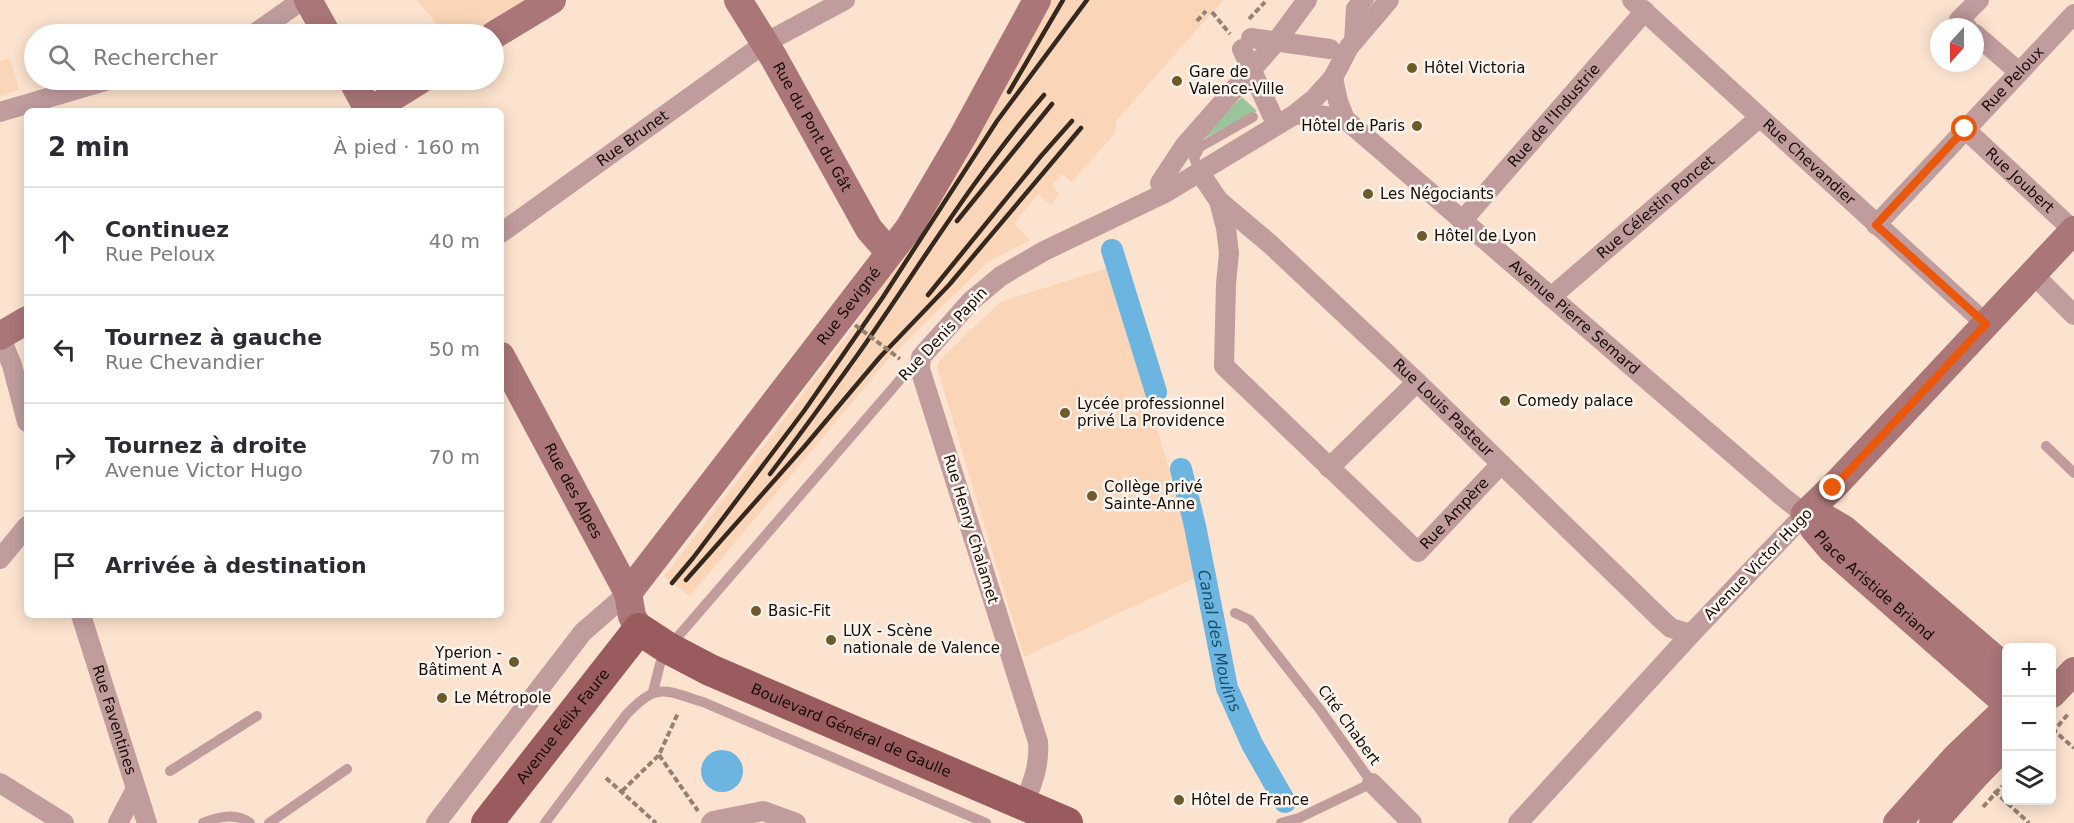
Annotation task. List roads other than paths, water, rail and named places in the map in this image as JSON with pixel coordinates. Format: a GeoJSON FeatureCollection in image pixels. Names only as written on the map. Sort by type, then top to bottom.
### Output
{"type":"FeatureCollection","features":[{"type":"Feature","properties":{"kind":"main road"},"geometry":{"type":"LineString","coordinates":[[308,0],[321,24]]}},
{"type":"Feature","properties":{"kind":"main road"},"geometry":{"type":"LineString","coordinates":[[504,29],[552,0]]}},
{"type":"Feature","properties":{"kind":"main road","name":"Rue du Pont du Gât"},"geometry":{"type":"LineString","coordinates":[[738,0],[765,43],[869,229],[889,252]]}},
{"type":"Feature","properties":{"kind":"main road","name":"Rue Sevigné"},"geometry":{"type":"LineString","coordinates":[[628,593],[881,266],[889,252],[894,249],[927,201],[1037,0]]}},
{"type":"Feature","properties":{"kind":"main road"},"geometry":{"type":"LineString","coordinates":[[357,90],[367,108]]}},
{"type":"Feature","properties":{"kind":"main road"},"geometry":{"type":"LineString","coordinates":[[374,108],[404,90]]}},
{"type":"Feature","properties":{"kind":"main road","name":"Avenue Victor Hugo"},"geometry":{"type":"LineString","coordinates":[[1805,514],[1833,488],[2074,230]]}},
{"type":"Feature","properties":{"kind":"main road"},"geometry":{"type":"LineString","coordinates":[[0,335],[24,322]]}},
{"type":"Feature","properties":{"kind":"main road","name":"Rue des Alpes"},"geometry":{"type":"LineString","coordinates":[[504,362],[628,593],[632,615],[639,629]]}},
{"type":"Feature","properties":{"kind":"main road","name":"Place Aristide Briand"},"geometry":{"type":"LineString","coordinates":[[1805,514],[1825,518],[1844,529],[2002,664]]}},
{"type":"Feature","properties":{"kind":"main road","name":"Place Aristide Briand"},"geometry":{"type":"LineString","coordinates":[[1805,514],[1831,549],[2002,699]]}},
{"type":"Feature","properties":{"kind":"main road","name":"Boulevard Général de Gaulle"},"geometry":{"type":"LineString","coordinates":[[639,629],[668,648],[710,670],[1067,823]]}},
{"type":"Feature","properties":{"kind":"main road","name":"Avenue Félix Faure"},"geometry":{"type":"LineString","coordinates":[[487,823],[639,629]]}},
{"type":"Feature","properties":{"kind":"main road"},"geometry":{"type":"LineString","coordinates":[[2056,690],[2074,671]]}},
{"type":"Feature","properties":{"kind":"main road"},"geometry":{"type":"LineString","coordinates":[[1897,823],[1956,757],[2002,714]]}},
{"type":"Feature","properties":{"kind":"main road"},"geometry":{"type":"LineString","coordinates":[[1933,823],[2002,749]]}},
{"type":"Feature","properties":{"kind":"street"},"geometry":{"type":"LineString","coordinates":[[268,24],[299,0]]}},
{"type":"Feature","properties":{"kind":"street","name":"Rue Brunet"},"geometry":{"type":"LineString","coordinates":[[504,232],[765,43],[845,0]]}},
{"type":"Feature","properties":{"kind":"street"},"geometry":{"type":"LineString","coordinates":[[1160,183],[1185,145],[1276,42],[1307,0]]}},
{"type":"Feature","properties":{"kind":"street","name":"Rue Denis Papin"},"geometry":{"type":"LineString","coordinates":[[921,357],[971,301],[1000,276],[1019,264],[1165,193],[1199,169],[1294,115],[1314,99],[1333,78],[1340,48],[1389,0]]}},
{"type":"Feature","properties":{"kind":"street"},"geometry":{"type":"LineString","coordinates":[[1961,18],[1978,0]]}},
{"type":"Feature","properties":{"kind":"street","name":"Rue Chevandier"},"geometry":{"type":"LineString","coordinates":[[1639,5],[1759,118],[1986,324]]}},
{"type":"Feature","properties":{"kind":"street","name":"Rue de l'Industrie"},"geometry":{"type":"LineString","coordinates":[[1462,221],[1639,5]]}},
{"type":"Feature","properties":{"kind":"street","name":"Rue Peloux"},"geometry":{"type":"LineString","coordinates":[[1876,225],[2074,14]]}},
{"type":"Feature","properties":{"kind":"street"},"geometry":{"type":"LineString","coordinates":[[1262,116],[1247,44],[1276,42],[1340,48]]}},
{"type":"Feature","properties":{"kind":"street"},"geometry":{"type":"LineString","coordinates":[[1984,42],[2019,72]]}},
{"type":"Feature","properties":{"kind":"street"},"geometry":{"type":"LineString","coordinates":[[1294,115],[1318,115],[1345,119],[1333,78]]}},
{"type":"Feature","properties":{"kind":"street"},"geometry":{"type":"LineString","coordinates":[[0,112],[75,90]]}},
{"type":"Feature","properties":{"kind":"street","name":"Rue Célestin Poncet"},"geometry":{"type":"LineString","coordinates":[[1551,297],[1759,118]]}},
{"type":"Feature","properties":{"kind":"street","name":"Avenue Pierre Semard"},"geometry":{"type":"LineString","coordinates":[[1345,119],[1805,514]]}},
{"type":"Feature","properties":{"kind":"street","name":"Rue Joubert"},"geometry":{"type":"LineString","coordinates":[[1965,129],[2074,230]]}},
{"type":"Feature","properties":{"kind":"street","name":"Rue Louis Pasteur"},"geometry":{"type":"LineString","coordinates":[[1199,169],[1219,201],[1270,244],[1417,382],[1662,620],[1671,628],[1691,634]]}},
{"type":"Feature","properties":{"kind":"street"},"geometry":{"type":"LineString","coordinates":[[1219,201],[1226,228],[1229,254],[1224,366],[1329,468],[1417,382]]}},
{"type":"Feature","properties":{"kind":"street"},"geometry":{"type":"LineString","coordinates":[[2032,274],[2074,315]]}},
{"type":"Feature","properties":{"kind":"street"},"geometry":{"type":"LineString","coordinates":[[0,335],[12,365],[24,411]]}},
{"type":"Feature","properties":{"kind":"street","name":"Rue Henry Chalamet"},"geometry":{"type":"LineString","coordinates":[[921,357],[920,369],[1038,742],[1039,756],[1036,771],[1024,805]]}},
{"type":"Feature","properties":{"kind":"street","name":"Rue Ampère"},"geometry":{"type":"LineString","coordinates":[[1329,468],[1418,552],[1501,464]]}},
{"type":"Feature","properties":{"kind":"street","name":"Avenue Victor Hugo"},"geometry":{"type":"LineString","coordinates":[[1518,823],[1691,634],[1805,514]]}},
{"type":"Feature","properties":{"kind":"street"},"geometry":{"type":"LineString","coordinates":[[0,559],[24,529]]}},
{"type":"Feature","properties":{"kind":"street"},"geometry":{"type":"LineString","coordinates":[[436,823],[583,632],[628,593]]}},
{"type":"Feature","properties":{"kind":"street","name":"Rue Faventines"},"geometry":{"type":"LineString","coordinates":[[82,618],[142,787],[147,823]]}},
{"type":"Feature","properties":{"kind":"street"},"geometry":{"type":"LineString","coordinates":[[0,783],[64,823]]}},
{"type":"Feature","properties":{"kind":"street"},"geometry":{"type":"LineString","coordinates":[[1372,783],[1412,823]]}},
{"type":"Feature","properties":{"kind":"street"},"geometry":{"type":"LineString","coordinates":[[118,823],[142,787]]}},
{"type":"Feature","properties":{"kind":"street"},"geometry":{"type":"LineString","coordinates":[[705,818],[713,821],[763,811],[796,823]]}},
{"type":"Feature","properties":{"kind":"lane"},"geometry":{"type":"LineString","coordinates":[[889,252],[894,233],[1028,0]]}},
{"type":"Feature","properties":{"kind":"lane"},"geometry":{"type":"LineString","coordinates":[[1351,23],[1351,7],[1357,0]]}},
{"type":"Feature","properties":{"kind":"lane"},"geometry":{"type":"LineString","coordinates":[[1340,48],[1351,23],[1369,0]]}},
{"type":"Feature","properties":{"kind":"lane"},"geometry":{"type":"LineString","coordinates":[[1199,169],[1194,158],[1200,147],[1262,116]]}},
{"type":"Feature","properties":{"kind":"lane","name":"Rue Denis Papin"},"geometry":{"type":"LineString","coordinates":[[653,692],[660,664],[668,648],[921,357]]}},
{"type":"Feature","properties":{"kind":"lane"},"geometry":{"type":"LineString","coordinates":[[2046,446],[2074,473]]}},
{"type":"Feature","properties":{"kind":"lane","name":"Cité Chabert"},"geometry":{"type":"LineString","coordinates":[[1234,613],[1250,620],[1321,711],[1372,783],[1299,818],[1281,823]]}},
{"type":"Feature","properties":{"kind":"lane"},"geometry":{"type":"LineString","coordinates":[[545,823],[641,698],[653,692],[664,691],[703,702],[986,823]]}},
{"type":"Feature","properties":{"kind":"lane"},"geometry":{"type":"LineString","coordinates":[[170,771],[257,716]]}},
{"type":"Feature","properties":{"kind":"lane"},"geometry":{"type":"LineString","coordinates":[[269,823],[347,769]]}},
{"type":"Feature","properties":{"kind":"lane"},"geometry":{"type":"LineString","coordinates":[[203,823],[229,816],[250,823]]}},
{"type":"Feature","properties":{"kind":"water"},"geometry":{"type":"Polygon","coordinates":[[[722,750],[737,756],[743,771],[737,786],[722,792],[707,786],[701,771],[707,756],[722,750]]]}},
{"type":"Feature","properties":{"kind":"waterway","name":"Canal des Moulins"},"geometry":{"type":"LineString","coordinates":[[1112,250],[1156,392]]}},
{"type":"Feature","properties":{"kind":"waterway","name":"Canal des Moulins"},"geometry":{"type":"LineString","coordinates":[[1181,469],[1195,526],[1227,688],[1252,744],[1285,802]]}},
{"type":"Feature","properties":{"kind":"railway"},"geometry":{"type":"LineString","coordinates":[[1009,92],[1063,0]]}},
{"type":"Feature","properties":{"kind":"railway"},"geometry":{"type":"LineString","coordinates":[[672,583],[804,411],[883,297],[997,121],[1087,0]]}},
{"type":"Feature","properties":{"kind":"railway"},"geometry":{"type":"LineString","coordinates":[[770,474],[856,357],[993,158],[1044,95]]}},
{"type":"Feature","properties":{"kind":"railway"},"geometry":{"type":"LineString","coordinates":[[957,221],[1052,104]]}},
{"type":"Feature","properties":{"kind":"railway"},"geometry":{"type":"LineString","coordinates":[[928,295],[1072,121]]}},
{"type":"Feature","properties":{"kind":"railway"},"geometry":{"type":"LineString","coordinates":[[686,580],[880,357],[949,285],[1081,128]]}},
{"type":"Feature","properties":{"kind":"place","name":"Hôtel Victoria"},"geometry":{"type":"Point","coordinates":[1412,68]}},
{"type":"Feature","properties":{"kind":"place","name":"Gare de Valence-Ville"},"geometry":{"type":"Point","coordinates":[1177,81]}},
{"type":"Feature","properties":{"kind":"place","name":"Hôtel de Paris"},"geometry":{"type":"Point","coordinates":[1417,126]}},
{"type":"Feature","properties":{"kind":"place","name":"Les Négociants"},"geometry":{"type":"Point","coordinates":[1368,194]}},
{"type":"Feature","properties":{"kind":"place","name":"Hôtel de Lyon"},"geometry":{"type":"Point","coordinates":[1422,236]}},
{"type":"Feature","properties":{"kind":"place","name":"Comedy palace"},"geometry":{"type":"Point","coordinates":[1505,401]}},
{"type":"Feature","properties":{"kind":"place","name":"Lycée professionnel privé La Providence"},"geometry":{"type":"Point","coordinates":[1065,413]}},
{"type":"Feature","properties":{"kind":"place","name":"Collège privé Sainte-Anne"},"geometry":{"type":"Point","coordinates":[1092,496]}},
{"type":"Feature","properties":{"kind":"place","name":"Basic-Fit"},"geometry":{"type":"Point","coordinates":[756,611]}},
{"type":"Feature","properties":{"kind":"place","name":"LUX - Scène nationale de Valence"},"geometry":{"type":"Point","coordinates":[831,640]}},
{"type":"Feature","properties":{"kind":"place","name":"Yperion - Bâtiment A"},"geometry":{"type":"Point","coordinates":[514,662]}},
{"type":"Feature","properties":{"kind":"place","name":"Le Métropole"},"geometry":{"type":"Point","coordinates":[442,698]}},
{"type":"Feature","properties":{"kind":"place","name":"Hôtel de France"},"geometry":{"type":"Point","coordinates":[1179,800]}}]}
